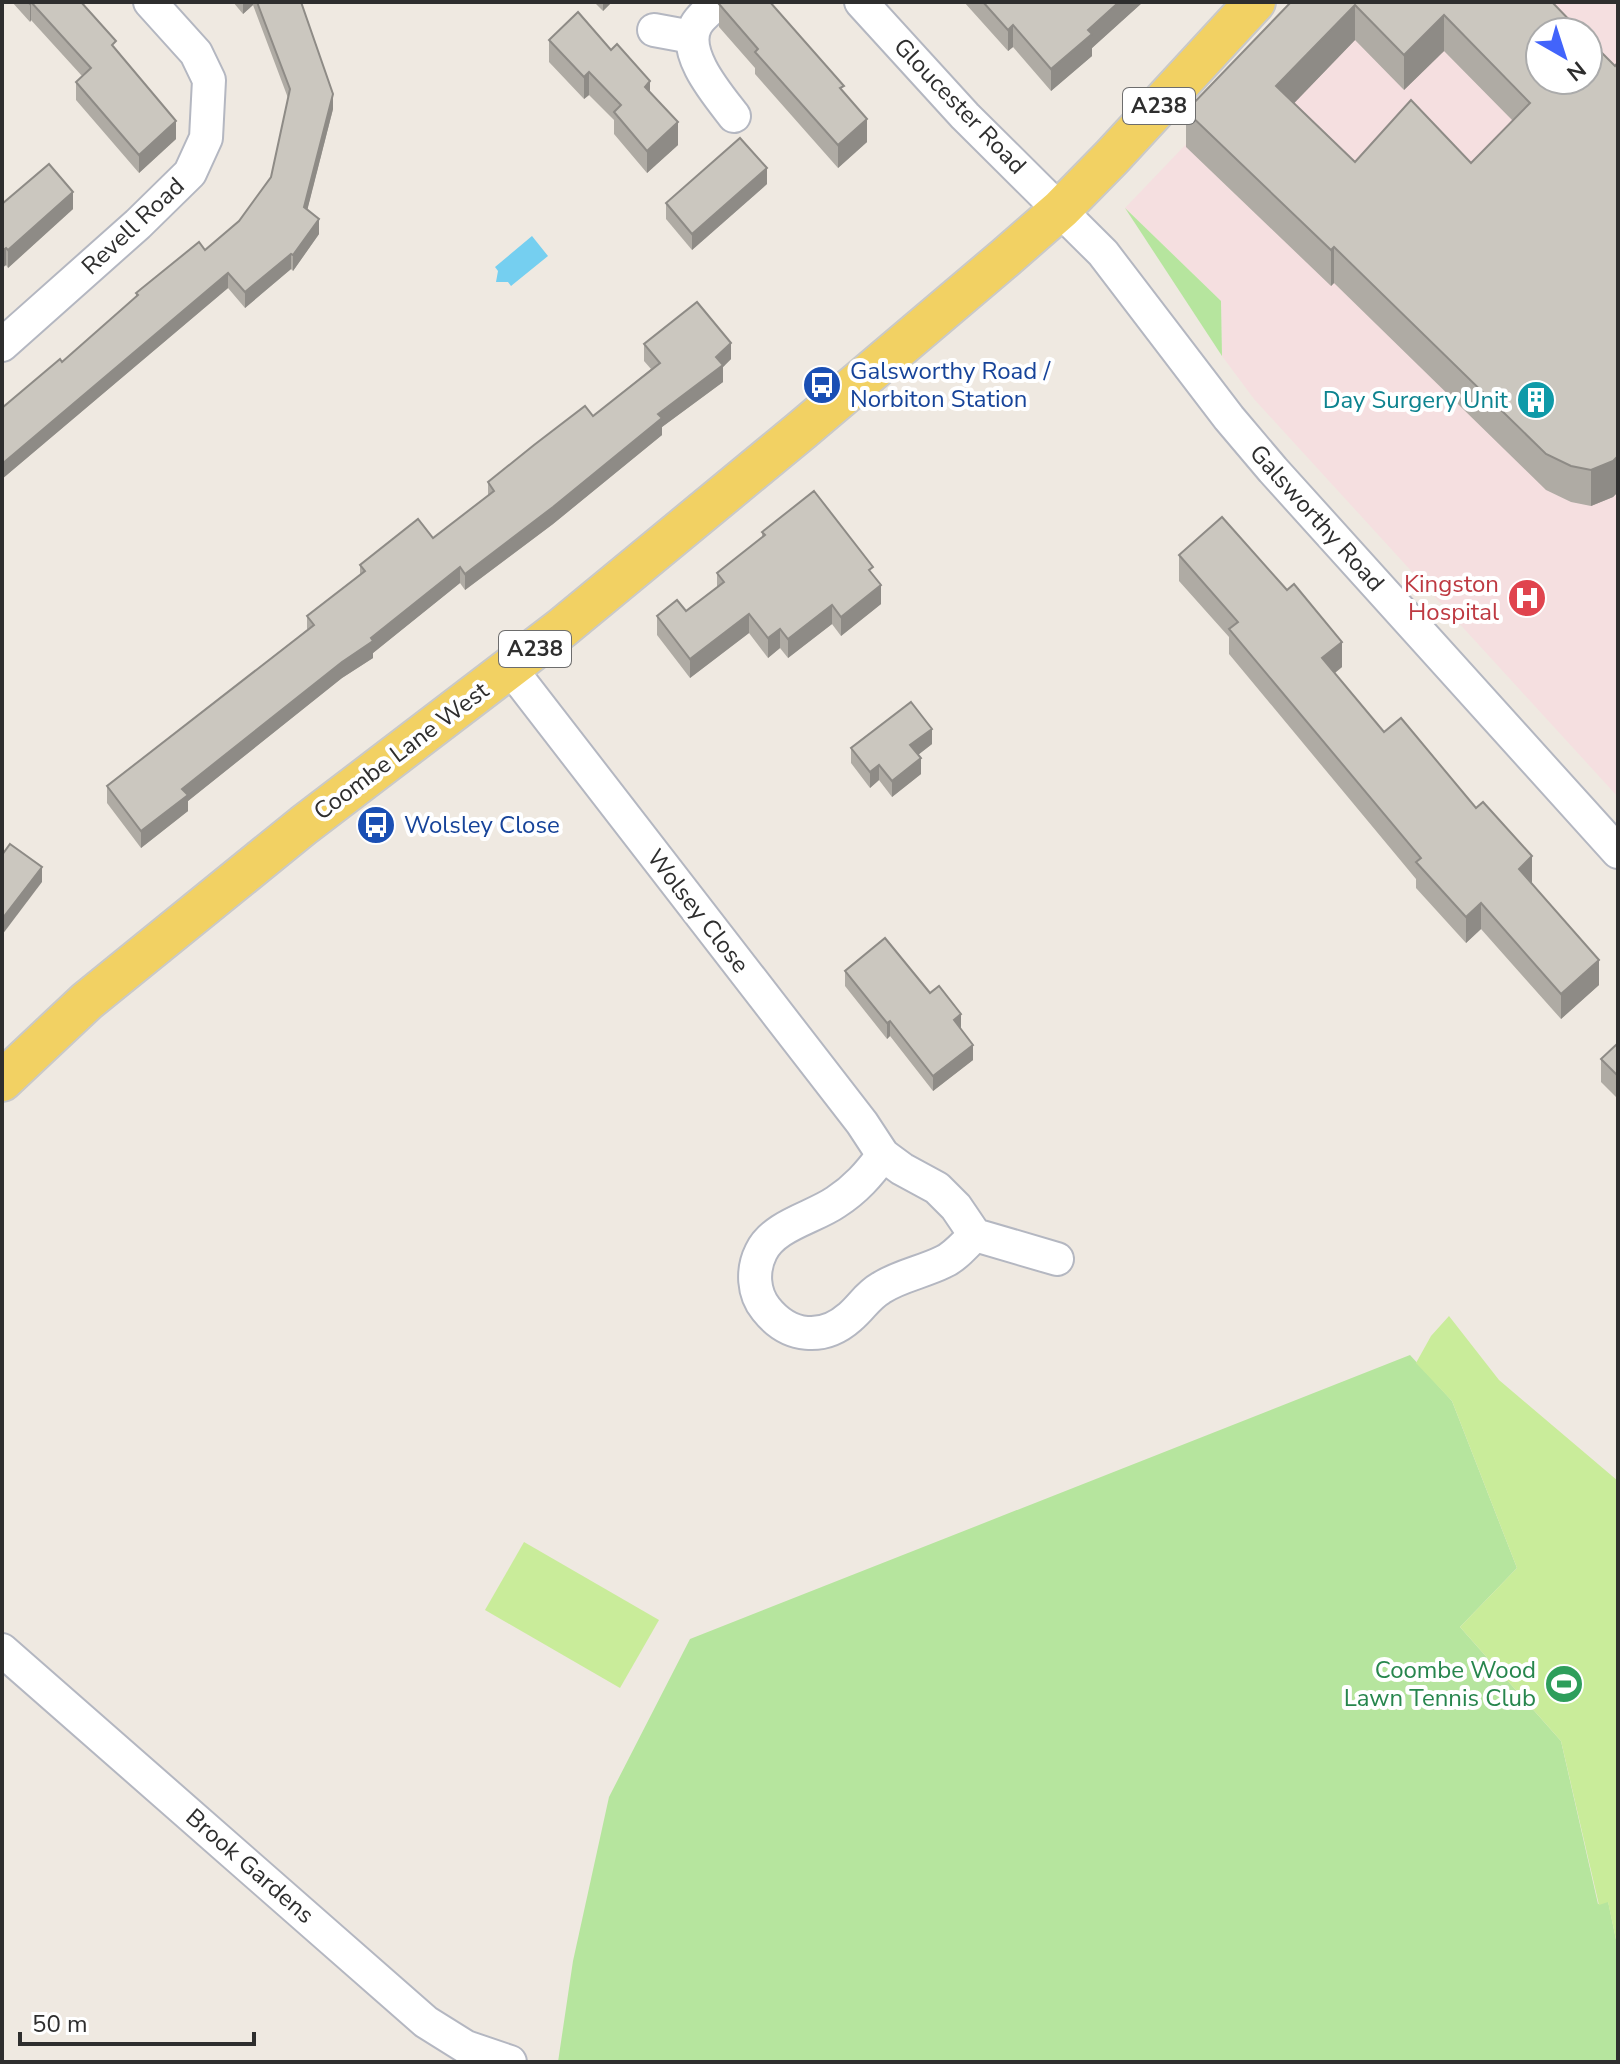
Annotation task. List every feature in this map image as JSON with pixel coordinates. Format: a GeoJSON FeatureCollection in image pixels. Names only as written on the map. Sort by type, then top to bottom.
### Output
{"type":"FeatureCollection","features":[{"type":"Feature","properties":{"kind":"main road","name":"A238"},"geometry":{"type":"LineString","coordinates":[[1061,209],[1255,2]]}},
{"type":"Feature","properties":{"kind":"main road","name":"Coombe Lane West"},"geometry":{"type":"LineString","coordinates":[[2,1081],[87,1001],[304,825],[510,668],[767,460],[1061,209]]}},
{"type":"Feature","properties":{"kind":"street","name":"Revell Road"},"geometry":{"type":"LineString","coordinates":[[2,345],[138,224],[190,173],[206,138],[209,80],[196,53],[150,2]]}},
{"type":"Feature","properties":{"kind":"street"},"geometry":{"type":"LineString","coordinates":[[718,2],[696,25],[692,37],[703,75],[734,116]]}},
{"type":"Feature","properties":{"kind":"street","name":"Gloucester Road"},"geometry":{"type":"LineString","coordinates":[[861,2],[965,116],[1061,209]]}},
{"type":"Feature","properties":{"kind":"street"},"geometry":{"type":"LineString","coordinates":[[654,30],[692,37]]}},
{"type":"Feature","properties":{"kind":"street","name":"Galsworthy Road"},"geometry":{"type":"LineString","coordinates":[[1061,209],[1103,253],[1229,418],[1273,470],[1618,852]]}},
{"type":"Feature","properties":{"kind":"street","name":"Wolsey Close"},"geometry":{"type":"LineString","coordinates":[[510,668],[853,1110],[883,1155],[937,1188],[956,1207],[975,1235]]}},
{"type":"Feature","properties":{"kind":"street"},"geometry":{"type":"LineString","coordinates":[[883,1155],[863,1182],[834,1204],[778,1234],[763,1248],[754,1269],[763,1306],[793,1332],[815,1334],[837,1328],[854,1314],[865,1299],[883,1286],[946,1261],[975,1235],[1057,1259]]}},
{"type":"Feature","properties":{"kind":"street","name":"Brook Gardens"},"geometry":{"type":"LineString","coordinates":[[2,1650],[426,2022],[466,2047],[510,2062]]}},
{"type":"Feature","properties":{"kind":"shaded area","name":"Kingston Hospital"},"geometry":{"type":"Polygon","coordinates":[[[1297,2],[1618,2],[1618,797],[1254,399],[1222,356],[1221,301],[1125,208],[1299,26],[1297,2]]]}},
{"type":"Feature","properties":{"kind":"green space"},"geometry":{"type":"Polygon","coordinates":[[[1125,208],[1221,301],[1222,356],[1125,208]]]}},
{"type":"Feature","properties":{"kind":"green space","name":"Coombe Wood Lawn Tennis Club"},"geometry":{"type":"Polygon","coordinates":[[[1449,1316],[1499,1380],[1618,1481],[1618,1949],[1608,1902],[1599,1905],[1561,1741],[1460,1627],[1517,1568],[1452,1401],[1416,1363],[1431,1336],[1449,1316]]]}},
{"type":"Feature","properties":{"kind":"green space"},"geometry":{"type":"Polygon","coordinates":[[[1410,1355],[1452,1401],[1517,1568],[1460,1627],[1561,1741],[1598,1904],[1608,1901],[1618,1949],[1618,2062],[558,2062],[573,1961],[609,1797],[690,1639],[1410,1355]]]}},
{"type":"Feature","properties":{"kind":"green space"},"geometry":{"type":"Polygon","coordinates":[[[524,1542],[659,1620],[620,1688],[485,1610],[524,1542]]]}},
{"type":"Feature","properties":{"kind":"water"},"geometry":{"type":"Polygon","coordinates":[[[532,236],[548,256],[511,286],[508,282],[496,282],[498,271],[495,267],[532,236]]]}},
{"type":"Feature","properties":{"kind":"building"},"geometry":{"type":"Polygon","coordinates":[[[31,2],[81,2],[116,41],[112,45],[176,121],[139,155],[76,82],[91,68],[31,2]]]}},
{"type":"Feature","properties":{"kind":"building"},"geometry":{"type":"Polygon","coordinates":[[[257,2],[301,2],[333,94],[304,207],[319,219],[293,255],[245,292],[228,273],[2,464],[2,408],[60,359],[62,362],[138,295],[136,293],[199,242],[205,250],[239,221],[271,177],[290,89],[257,2]]]}},
{"type":"Feature","properties":{"kind":"building"},"geometry":{"type":"Polygon","coordinates":[[[770,2],[844,86],[840,88],[867,119],[838,145],[755,52],[758,49],[719,4],[770,2]]]}},
{"type":"Feature","properties":{"kind":"building"},"geometry":{"type":"Polygon","coordinates":[[[983,2],[1119,2],[1088,30],[1092,34],[1051,69],[1013,25],[1008,30],[983,2]]]}},
{"type":"Feature","properties":{"kind":"building"},"geometry":{"type":"Polygon","coordinates":[[[1291,2],[1552,2],[1566,16],[1524,16],[1524,96],[1604,96],[1604,55],[1615,66],[1618,62],[1618,456],[1591,470],[1571,466],[1546,454],[1334,247],[1331,250],[1186,111],[1291,2]],[[1355,5],[1276,86],[1355,162],[1411,100],[1471,163],[1530,103],[1444,15],[1404,55],[1355,5]]]}},
{"type":"Feature","properties":{"kind":"building"},"geometry":{"type":"Polygon","coordinates":[[[578,12],[611,50],[617,44],[650,81],[645,87],[678,122],[647,151],[614,112],[621,105],[589,72],[584,77],[549,40],[578,12]]]}},
{"type":"Feature","properties":{"kind":"building"},"geometry":{"type":"Polygon","coordinates":[[[740,138],[767,168],[692,234],[666,203],[740,138]]]}},
{"type":"Feature","properties":{"kind":"building"},"geometry":{"type":"Polygon","coordinates":[[[49,164],[73,192],[8,250],[2,251],[2,204],[49,164]]]}},
{"type":"Feature","properties":{"kind":"building"},"geometry":{"type":"Polygon","coordinates":[[[697,302],[731,343],[716,357],[723,365],[658,414],[662,418],[553,507],[465,574],[460,567],[371,638],[373,641],[182,789],[188,795],[141,831],[107,786],[314,625],[307,616],[365,571],[360,565],[418,519],[433,538],[494,491],[488,482],[534,445],[585,406],[593,416],[660,363],[644,344],[697,302]]]}},
{"type":"Feature","properties":{"kind":"building"},"geometry":{"type":"Polygon","coordinates":[[[814,491],[873,567],[869,570],[881,585],[841,617],[832,605],[788,639],[780,629],[768,638],[749,614],[690,659],[657,616],[677,600],[686,611],[724,582],[717,573],[814,491]]]}},
{"type":"Feature","properties":{"kind":"building"},"geometry":{"type":"Polygon","coordinates":[[[1222,517],[1287,590],[1294,584],[1342,642],[1322,658],[1384,732],[1401,718],[1476,808],[1483,802],[1532,856],[1519,869],[1599,960],[1561,994],[1481,903],[1466,917],[1416,862],[1421,858],[1229,629],[1238,622],[1179,555],[1222,517]]]}},
{"type":"Feature","properties":{"kind":"building"},"geometry":{"type":"Polygon","coordinates":[[[911,702],[932,729],[910,745],[921,758],[892,781],[879,765],[870,772],[851,748],[911,702]]]}},
{"type":"Feature","properties":{"kind":"building"},"geometry":{"type":"Polygon","coordinates":[[[10,844],[42,867],[2,919],[2,855],[10,844]]]}},
{"type":"Feature","properties":{"kind":"building"},"geometry":{"type":"Polygon","coordinates":[[[885,938],[930,993],[939,986],[961,1014],[954,1020],[973,1045],[933,1076],[845,971],[885,938]]]}},
{"type":"Feature","properties":{"kind":"building"},"geometry":{"type":"Polygon","coordinates":[[[1618,1043],[1618,1076],[1601,1059],[1618,1043]]]}},
{"type":"Feature","properties":{"kind":"place","name":"Galsworthy Road / Norbiton Station"},"geometry":{"type":"Point","coordinates":[822,385]}},
{"type":"Feature","properties":{"kind":"place","name":"Day Surgery Unit"},"geometry":{"type":"Point","coordinates":[1536,400]}},
{"type":"Feature","properties":{"kind":"place","name":"Kingston Hospital"},"geometry":{"type":"Point","coordinates":[1527,598]}},
{"type":"Feature","properties":{"kind":"place","name":"Wolsley Close"},"geometry":{"type":"Point","coordinates":[376,825]}},
{"type":"Feature","properties":{"kind":"place","name":"Coombe Wood Lawn Tennis Club"},"geometry":{"type":"Point","coordinates":[1564,1684]}}]}
